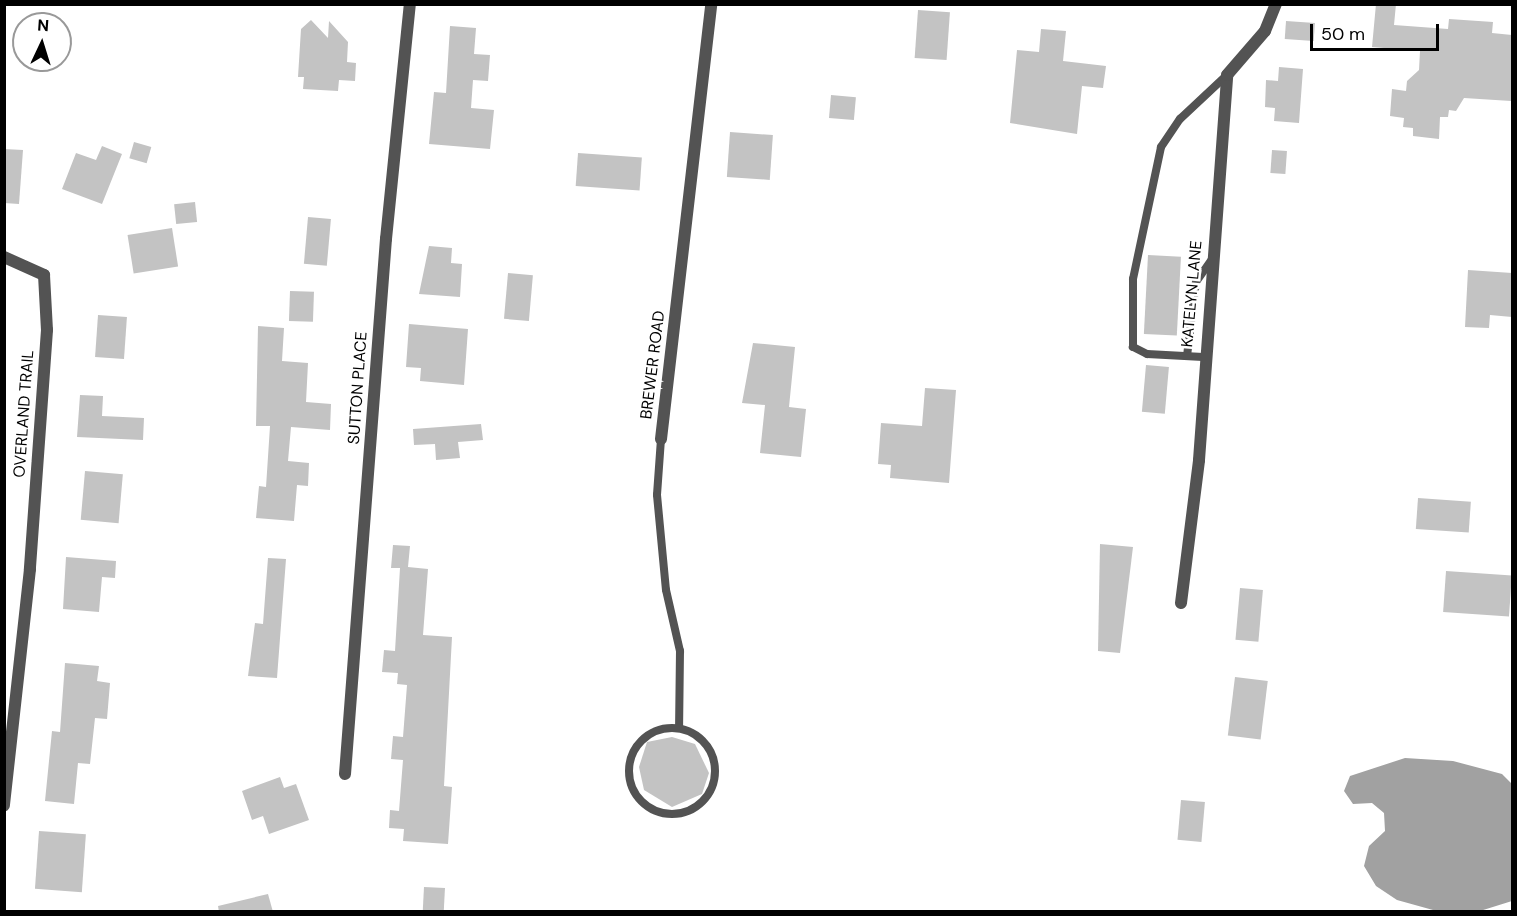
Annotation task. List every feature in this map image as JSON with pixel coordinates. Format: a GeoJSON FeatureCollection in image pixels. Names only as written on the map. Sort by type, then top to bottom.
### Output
{"type":"FeatureCollection","features":[{"type":"Feature","properties":{"kind":"street","name":"SUTTON PLACE"},"geometry":{"type":"LineString","coordinates":[[345,774],[386,239],[410,4]]}},
{"type":"Feature","properties":{"kind":"street","name":"BREWER ROAD"},"geometry":{"type":"LineString","coordinates":[[661,439],[711,4]]}},
{"type":"Feature","properties":{"kind":"street"},"geometry":{"type":"LineString","coordinates":[[1227,75],[1265,31],[1276,4]]}},
{"type":"Feature","properties":{"kind":"street","name":"KATELYN LANE"},"geometry":{"type":"LineString","coordinates":[[1181,603],[1199,459],[1203,357],[1227,75]]}},
{"type":"Feature","properties":{"kind":"street","name":"OVERLAND TRAIL"},"geometry":{"type":"LineString","coordinates":[[4,257],[44,275],[47,330],[30,569],[4,806]]}},
{"type":"Feature","properties":{"kind":"lane"},"geometry":{"type":"LineString","coordinates":[[1203,357],[1146,354],[1133,347],[1134,279],[1161,147],[1180,119],[1227,75]]}},
{"type":"Feature","properties":{"kind":"lane"},"geometry":{"type":"LineString","coordinates":[[1187,356],[1196,282],[1212,259]]}},
{"type":"Feature","properties":{"kind":"lane","name":"BREWER ROAD"},"geometry":{"type":"LineString","coordinates":[[661,439],[657,495],[666,590],[680,651],[679,728]]}},
{"type":"Feature","properties":{"kind":"lane"},"geometry":{"type":"LineString","coordinates":[[679,728],[708,745],[716,772],[706,799],[682,813],[668,814],[642,802],[633,791],[629,763],[643,738],[656,731],[679,728]]}},
{"type":"Feature","properties":{"kind":"shaded area"},"geometry":{"type":"Polygon","coordinates":[[[1405,758],[1453,761],[1502,774],[1512,784],[1512,901],[1480,911],[1433,910],[1397,900],[1376,886],[1364,866],[1369,846],[1385,831],[1384,813],[1372,803],[1353,804],[1344,791],[1350,776],[1405,758]]]}},
{"type":"Feature","properties":{"kind":"building"},"geometry":{"type":"Polygon","coordinates":[[[1376,4],[1396,4],[1394,25],[1448,29],[1449,19],[1493,22],[1492,33],[1512,35],[1511,101],[1464,98],[1456,111],[1449,110],[1448,117],[1440,117],[1439,139],[1413,136],[1413,128],[1403,127],[1404,118],[1390,116],[1392,89],[1406,91],[1407,81],[1419,70],[1420,51],[1372,47],[1376,4]]]}},
{"type":"Feature","properties":{"kind":"building"},"geometry":{"type":"Polygon","coordinates":[[[918,10],[950,12],[947,60],[915,58],[918,10]]]}},
{"type":"Feature","properties":{"kind":"building"},"geometry":{"type":"Polygon","coordinates":[[[311,20],[328,38],[329,21],[348,42],[347,62],[356,63],[355,81],[339,80],[338,91],[303,89],[304,77],[298,77],[301,29],[311,20]]]}},
{"type":"Feature","properties":{"kind":"building"},"geometry":{"type":"Polygon","coordinates":[[[1286,21],[1315,23],[1314,41],[1285,39],[1286,21]]]}},
{"type":"Feature","properties":{"kind":"building"},"geometry":{"type":"Polygon","coordinates":[[[450,26],[476,28],[474,54],[490,55],[488,81],[473,80],[471,108],[494,110],[490,149],[429,144],[434,92],[446,93],[450,26]]]}},
{"type":"Feature","properties":{"kind":"building"},"geometry":{"type":"Polygon","coordinates":[[[1041,29],[1066,31],[1063,61],[1106,66],[1103,88],[1082,86],[1077,134],[1010,123],[1017,50],[1039,52],[1041,29]]]}},
{"type":"Feature","properties":{"kind":"building"},"geometry":{"type":"Polygon","coordinates":[[[1279,67],[1303,69],[1299,123],[1274,121],[1275,108],[1265,107],[1266,80],[1278,81],[1279,67]]]}},
{"type":"Feature","properties":{"kind":"building"},"geometry":{"type":"Polygon","coordinates":[[[831,95],[856,97],[854,120],[829,118],[831,95]]]}},
{"type":"Feature","properties":{"kind":"building"},"geometry":{"type":"Polygon","coordinates":[[[730,132],[773,135],[770,180],[727,177],[730,132]]]}},
{"type":"Feature","properties":{"kind":"building"},"geometry":{"type":"Polygon","coordinates":[[[134,142],[151,147],[147,163],[129,158],[134,142]]]}},
{"type":"Feature","properties":{"kind":"building"},"geometry":{"type":"Polygon","coordinates":[[[102,146],[122,154],[102,204],[62,189],[76,153],[96,160],[102,146]]]}},
{"type":"Feature","properties":{"kind":"building"},"geometry":{"type":"Polygon","coordinates":[[[4,149],[23,150],[19,204],[4,203],[4,149]]]}},
{"type":"Feature","properties":{"kind":"building"},"geometry":{"type":"Polygon","coordinates":[[[1272,150],[1287,151],[1285,174],[1270,173],[1272,150]]]}},
{"type":"Feature","properties":{"kind":"building"},"geometry":{"type":"Polygon","coordinates":[[[578,153],[642,157],[640,190],[576,186],[578,153]]]}},
{"type":"Feature","properties":{"kind":"building"},"geometry":{"type":"Polygon","coordinates":[[[195,202],[197,222],[176,224],[174,204],[195,202]]]}},
{"type":"Feature","properties":{"kind":"building"},"geometry":{"type":"Polygon","coordinates":[[[308,217],[331,219],[327,266],[304,264],[308,217]]]}},
{"type":"Feature","properties":{"kind":"building"},"geometry":{"type":"Polygon","coordinates":[[[172,228],[178,267],[134,274],[128,235],[172,228]]]}},
{"type":"Feature","properties":{"kind":"building"},"geometry":{"type":"Polygon","coordinates":[[[429,246],[452,248],[451,263],[462,264],[460,297],[419,294],[429,246]]]}},
{"type":"Feature","properties":{"kind":"building"},"geometry":{"type":"Polygon","coordinates":[[[1148,255],[1181,257],[1177,336],[1144,334],[1148,255]]]}},
{"type":"Feature","properties":{"kind":"building"},"geometry":{"type":"Polygon","coordinates":[[[1468,270],[1512,273],[1512,317],[1490,315],[1489,328],[1465,327],[1468,270]]]}},
{"type":"Feature","properties":{"kind":"building"},"geometry":{"type":"Polygon","coordinates":[[[508,273],[533,275],[529,321],[504,319],[508,273]]]}},
{"type":"Feature","properties":{"kind":"building"},"geometry":{"type":"Polygon","coordinates":[[[290,291],[314,292],[313,322],[289,321],[290,291]]]}},
{"type":"Feature","properties":{"kind":"building"},"geometry":{"type":"Polygon","coordinates":[[[98,315],[127,317],[124,359],[95,357],[98,315]]]}},
{"type":"Feature","properties":{"kind":"building"},"geometry":{"type":"Polygon","coordinates":[[[409,324],[468,329],[464,385],[420,381],[421,368],[406,367],[409,324]]]}},
{"type":"Feature","properties":{"kind":"building"},"geometry":{"type":"Polygon","coordinates":[[[258,326],[284,328],[282,361],[308,363],[306,402],[331,404],[330,430],[291,427],[288,461],[309,463],[308,486],[297,485],[294,521],[256,518],[259,486],[266,487],[270,426],[256,426],[258,326]]]}},
{"type":"Feature","properties":{"kind":"building"},"geometry":{"type":"Polygon","coordinates":[[[753,343],[795,347],[789,407],[806,409],[801,457],[760,453],[765,405],[742,403],[753,343]]]}},
{"type":"Feature","properties":{"kind":"building"},"geometry":{"type":"Polygon","coordinates":[[[1146,365],[1169,367],[1165,414],[1142,412],[1146,365]]]}},
{"type":"Feature","properties":{"kind":"building"},"geometry":{"type":"Polygon","coordinates":[[[925,388],[956,390],[949,483],[890,478],[891,465],[878,464],[881,423],[922,426],[925,388]]]}},
{"type":"Feature","properties":{"kind":"building"},"geometry":{"type":"Polygon","coordinates":[[[80,395],[103,396],[102,416],[144,418],[143,440],[77,437],[80,395]]]}},
{"type":"Feature","properties":{"kind":"building"},"geometry":{"type":"Polygon","coordinates":[[[481,424],[483,440],[458,442],[460,458],[436,460],[435,444],[414,445],[413,429],[481,424]]]}},
{"type":"Feature","properties":{"kind":"building"},"geometry":{"type":"Polygon","coordinates":[[[85,471],[123,474],[119,523],[81,520],[85,471]]]}},
{"type":"Feature","properties":{"kind":"building"},"geometry":{"type":"Polygon","coordinates":[[[1418,498],[1471,502],[1469,533],[1416,529],[1418,498]]]}},
{"type":"Feature","properties":{"kind":"building"},"geometry":{"type":"Polygon","coordinates":[[[1100,544],[1133,547],[1120,653],[1098,651],[1100,544]]]}},
{"type":"Feature","properties":{"kind":"building"},"geometry":{"type":"Polygon","coordinates":[[[393,545],[410,546],[408,567],[428,569],[423,635],[452,637],[444,786],[452,787],[448,844],[403,841],[404,829],[389,828],[390,810],[399,811],[403,760],[391,759],[393,736],[403,737],[407,685],[397,684],[398,673],[382,672],[384,650],[395,651],[400,568],[391,568],[393,545]]]}},
{"type":"Feature","properties":{"kind":"building"},"geometry":{"type":"Polygon","coordinates":[[[66,557],[116,561],[115,578],[102,577],[99,612],[63,609],[66,557]]]}},
{"type":"Feature","properties":{"kind":"building"},"geometry":{"type":"Polygon","coordinates":[[[268,558],[286,559],[277,678],[248,676],[255,623],[263,624],[268,558]]]}},
{"type":"Feature","properties":{"kind":"building"},"geometry":{"type":"Polygon","coordinates":[[[1446,571],[1512,576],[1509,617],[1443,612],[1446,571]]]}},
{"type":"Feature","properties":{"kind":"building"},"geometry":{"type":"Polygon","coordinates":[[[1240,588],[1263,590],[1258,642],[1235,640],[1240,588]]]}},
{"type":"Feature","properties":{"kind":"building"},"geometry":{"type":"Polygon","coordinates":[[[65,663],[99,666],[97,681],[110,683],[107,719],[95,718],[90,764],[78,763],[74,804],[45,801],[52,731],[60,732],[65,663]]]}},
{"type":"Feature","properties":{"kind":"building"},"geometry":{"type":"Polygon","coordinates":[[[1235,677],[1268,681],[1261,740],[1228,736],[1235,677]]]}},
{"type":"Feature","properties":{"kind":"building"},"geometry":{"type":"Polygon","coordinates":[[[672,737],[695,744],[709,773],[702,794],[672,807],[644,790],[639,767],[647,742],[672,737]]]}},
{"type":"Feature","properties":{"kind":"building"},"geometry":{"type":"Polygon","coordinates":[[[280,777],[284,788],[296,784],[309,820],[269,834],[263,816],[252,820],[242,791],[280,777]]]}},
{"type":"Feature","properties":{"kind":"building"},"geometry":{"type":"Polygon","coordinates":[[[1181,800],[1205,802],[1201,842],[1178,840],[1181,800]]]}},
{"type":"Feature","properties":{"kind":"building"},"geometry":{"type":"Polygon","coordinates":[[[39,831],[86,834],[82,892],[35,889],[39,831]]]}},
{"type":"Feature","properties":{"kind":"building"},"geometry":{"type":"Polygon","coordinates":[[[424,887],[445,888],[444,912],[423,912],[424,887]]]}},
{"type":"Feature","properties":{"kind":"building"},"geometry":{"type":"Polygon","coordinates":[[[268,894],[273,912],[219,912],[218,906],[268,894]]]}}]}
